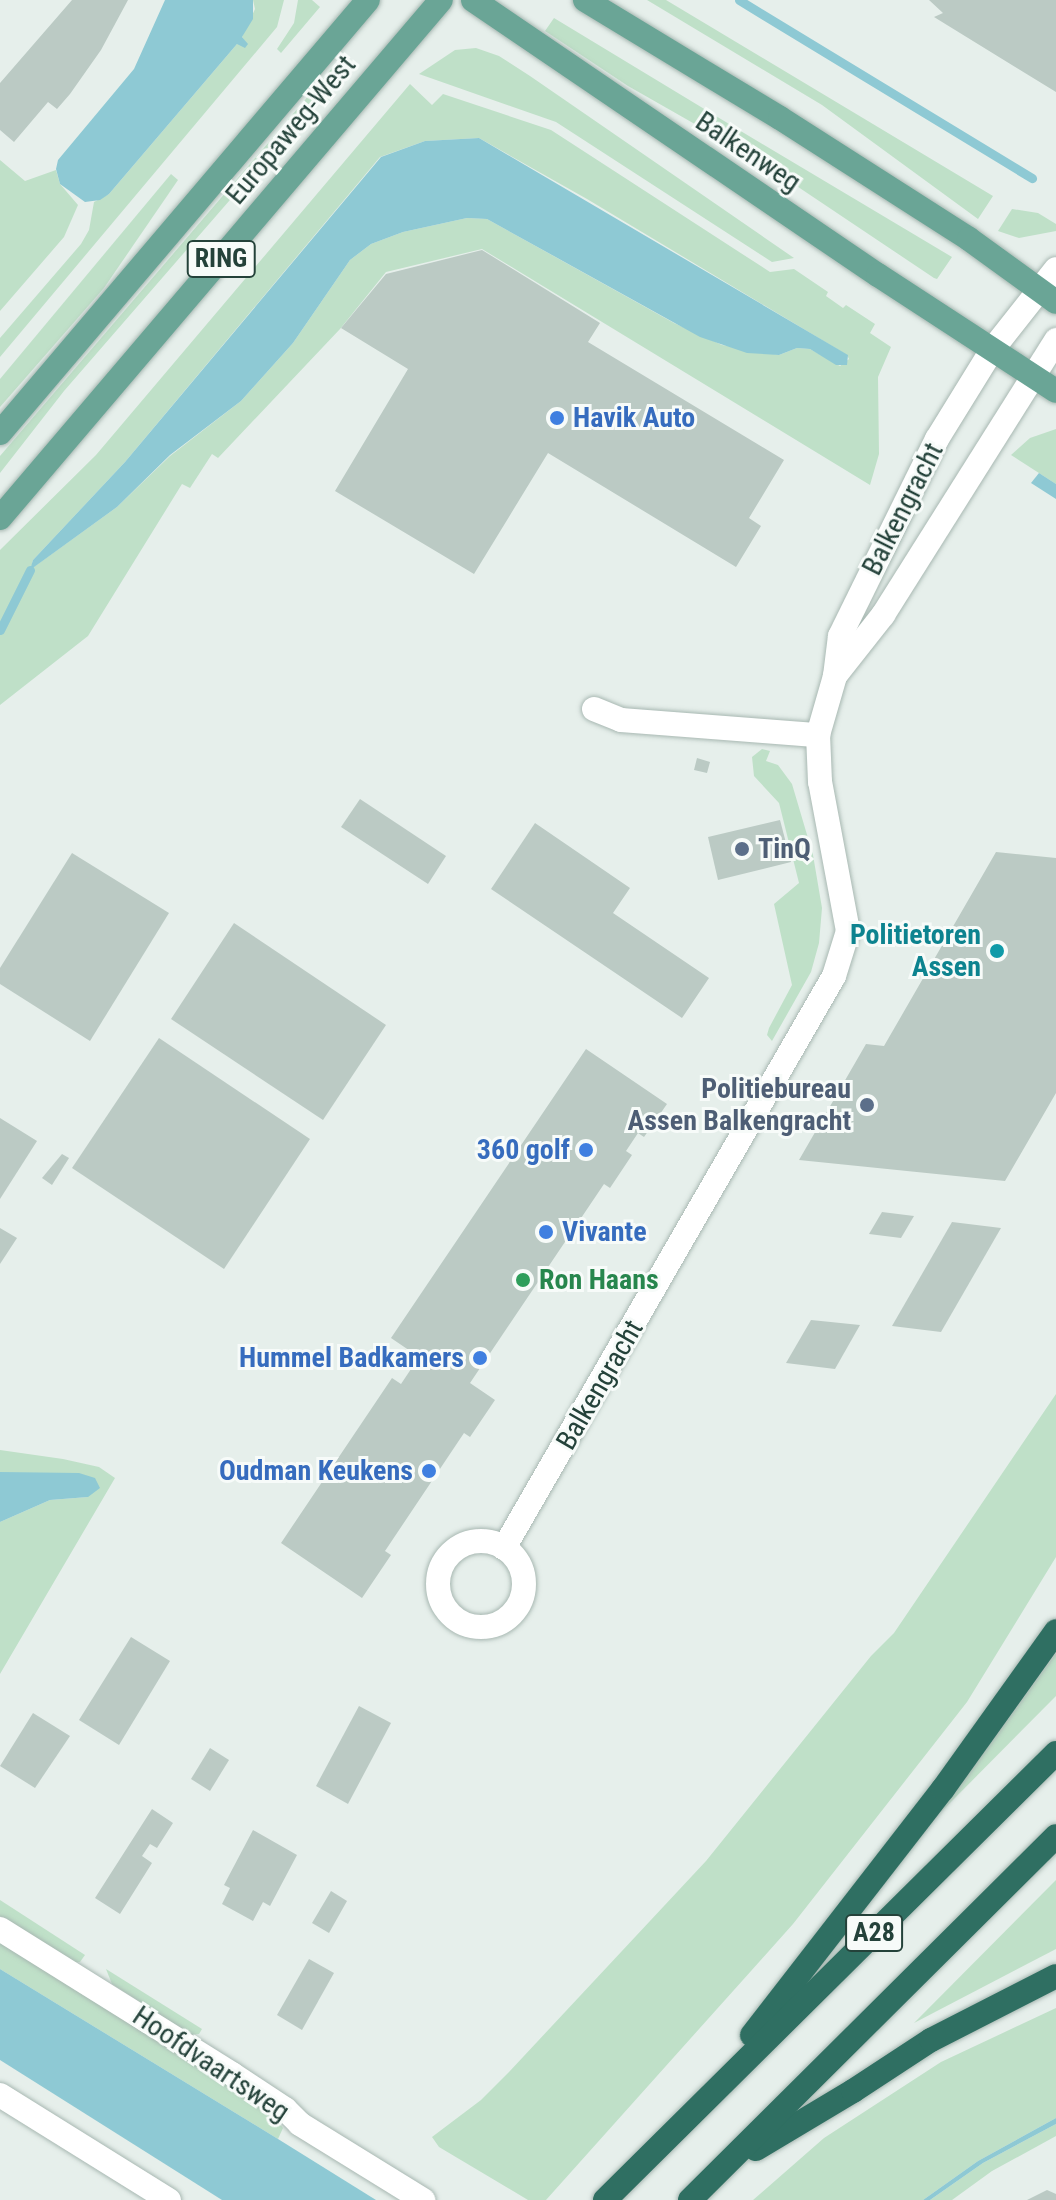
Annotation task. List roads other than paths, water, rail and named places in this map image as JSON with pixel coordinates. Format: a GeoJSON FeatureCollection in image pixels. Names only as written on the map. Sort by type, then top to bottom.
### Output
{"type":"FeatureCollection","features":[{"type":"Feature","properties":{"kind":"highway","name":"A28"},"geometry":{"type":"LineString","coordinates":[[692,2113],[943,1789],[1056,1631]]}},
{"type":"Feature","properties":{"kind":"highway","name":"A28"},"geometry":{"type":"LineString","coordinates":[[605,2200],[1056,1753]]}},
{"type":"Feature","properties":{"kind":"highway","name":"A28"},"geometry":{"type":"LineString","coordinates":[[690,2200],[1056,1836]]}},
{"type":"Feature","properties":{"kind":"highway","name":"A28"},"geometry":{"type":"LineString","coordinates":[[727,2166],[853,2091],[931,2040],[1056,1976]]}},
{"type":"Feature","properties":{"kind":"main road","name":"Europaweg-West"},"geometry":{"type":"LineString","coordinates":[[0,433],[368,0]]}},
{"type":"Feature","properties":{"kind":"main road","name":"Europaweg-West"},"geometry":{"type":"LineString","coordinates":[[0,518],[441,0]]}},
{"type":"Feature","properties":{"kind":"main road","name":"Balkenweg"},"geometry":{"type":"LineString","coordinates":[[473,0],[1056,391]]}},
{"type":"Feature","properties":{"kind":"main road","name":"Balkenweg"},"geometry":{"type":"LineString","coordinates":[[585,0],[780,118],[969,239],[1048,296]]}},
{"type":"Feature","properties":{"kind":"street"},"geometry":{"type":"LineString","coordinates":[[992,350],[1048,296],[1056,269]]}},
{"type":"Feature","properties":{"kind":"street"},"geometry":{"type":"LineString","coordinates":[[1031,376],[1056,340]]}},
{"type":"Feature","properties":{"kind":"street","name":"Balkengracht"},"geometry":{"type":"LineString","coordinates":[[504,1548],[834,976],[848,931],[820,782],[818,735],[835,676],[840,636],[937,439],[992,350]]}},
{"type":"Feature","properties":{"kind":"street","name":"Balkengracht"},"geometry":{"type":"LineString","coordinates":[[835,676],[883,615],[1031,376]]}},
{"type":"Feature","properties":{"kind":"street"},"geometry":{"type":"LineString","coordinates":[[594,709],[621,720],[818,735]]}},
{"type":"Feature","properties":{"kind":"street","name":"Hoofdvaartsweg"},"geometry":{"type":"LineString","coordinates":[[0,1929],[232,2074],[285,2109],[300,2124],[423,2200]]}},
{"type":"Feature","properties":{"kind":"street"},"geometry":{"type":"LineString","coordinates":[[0,2095],[169,2200]]}},
{"type":"Feature","properties":{"kind":"water"},"geometry":{"type":"Polygon","coordinates":[[[165,0],[253,0],[253,19],[242,37],[248,44],[245,48],[237,44],[109,194],[100,200],[85,202],[60,184],[56,169],[58,160],[134,69],[165,0]]]}},
{"type":"Feature","properties":{"kind":"water"},"geometry":{"type":"Polygon","coordinates":[[[479,138],[848,355],[847,365],[836,365],[810,349],[797,348],[779,355],[747,353],[700,337],[487,219],[467,218],[403,232],[371,244],[350,260],[293,343],[241,401],[170,455],[117,507],[30,570],[33,560],[125,462],[381,157],[425,141],[479,138]]]}},
{"type":"Feature","properties":{"kind":"water"},"geometry":{"type":"Polygon","coordinates":[[[1039,473],[1056,484],[1056,499],[1031,483],[1039,473]]]}},
{"type":"Feature","properties":{"kind":"water"},"geometry":{"type":"Polygon","coordinates":[[[0,1472],[79,1473],[95,1478],[100,1488],[88,1497],[50,1500],[0,1522],[0,1472]]]}},
{"type":"Feature","properties":{"kind":"water"},"geometry":{"type":"Polygon","coordinates":[[[0,1969],[376,2200],[222,2200],[0,2060],[0,1969]]]}},
{"type":"Feature","properties":{"kind":"water"},"geometry":{"type":"Polygon","coordinates":[[[1056,2118],[1056,2124],[983,2163],[930,2200],[923,2200],[978,2161],[1056,2118]]]}},
{"type":"Feature","properties":{"kind":"waterway"},"geometry":{"type":"LineString","coordinates":[[739,0],[1032,178]]}},
{"type":"Feature","properties":{"kind":"waterway"},"geometry":{"type":"LineString","coordinates":[[0,630],[30,570]]}},
{"type":"Feature","properties":{"kind":"place","name":"Havik Auto"},"geometry":{"type":"Point","coordinates":[557,418]}},
{"type":"Feature","properties":{"kind":"place","name":"TinQ"},"geometry":{"type":"Point","coordinates":[742,849]}},
{"type":"Feature","properties":{"kind":"place","name":"Politietoren Assen"},"geometry":{"type":"Point","coordinates":[997,951]}},
{"type":"Feature","properties":{"kind":"place","name":"Politiebureau Assen Balkengracht"},"geometry":{"type":"Point","coordinates":[867,1105]}},
{"type":"Feature","properties":{"kind":"place","name":"360 golf"},"geometry":{"type":"Point","coordinates":[586,1150]}},
{"type":"Feature","properties":{"kind":"place","name":"Vivante"},"geometry":{"type":"Point","coordinates":[546,1232]}},
{"type":"Feature","properties":{"kind":"place","name":"Ron Haans"},"geometry":{"type":"Point","coordinates":[523,1280]}},
{"type":"Feature","properties":{"kind":"place","name":"Hummel Badkamers"},"geometry":{"type":"Point","coordinates":[480,1358]}},
{"type":"Feature","properties":{"kind":"place","name":"Oudman Keukens"},"geometry":{"type":"Point","coordinates":[429,1471]}}]}
